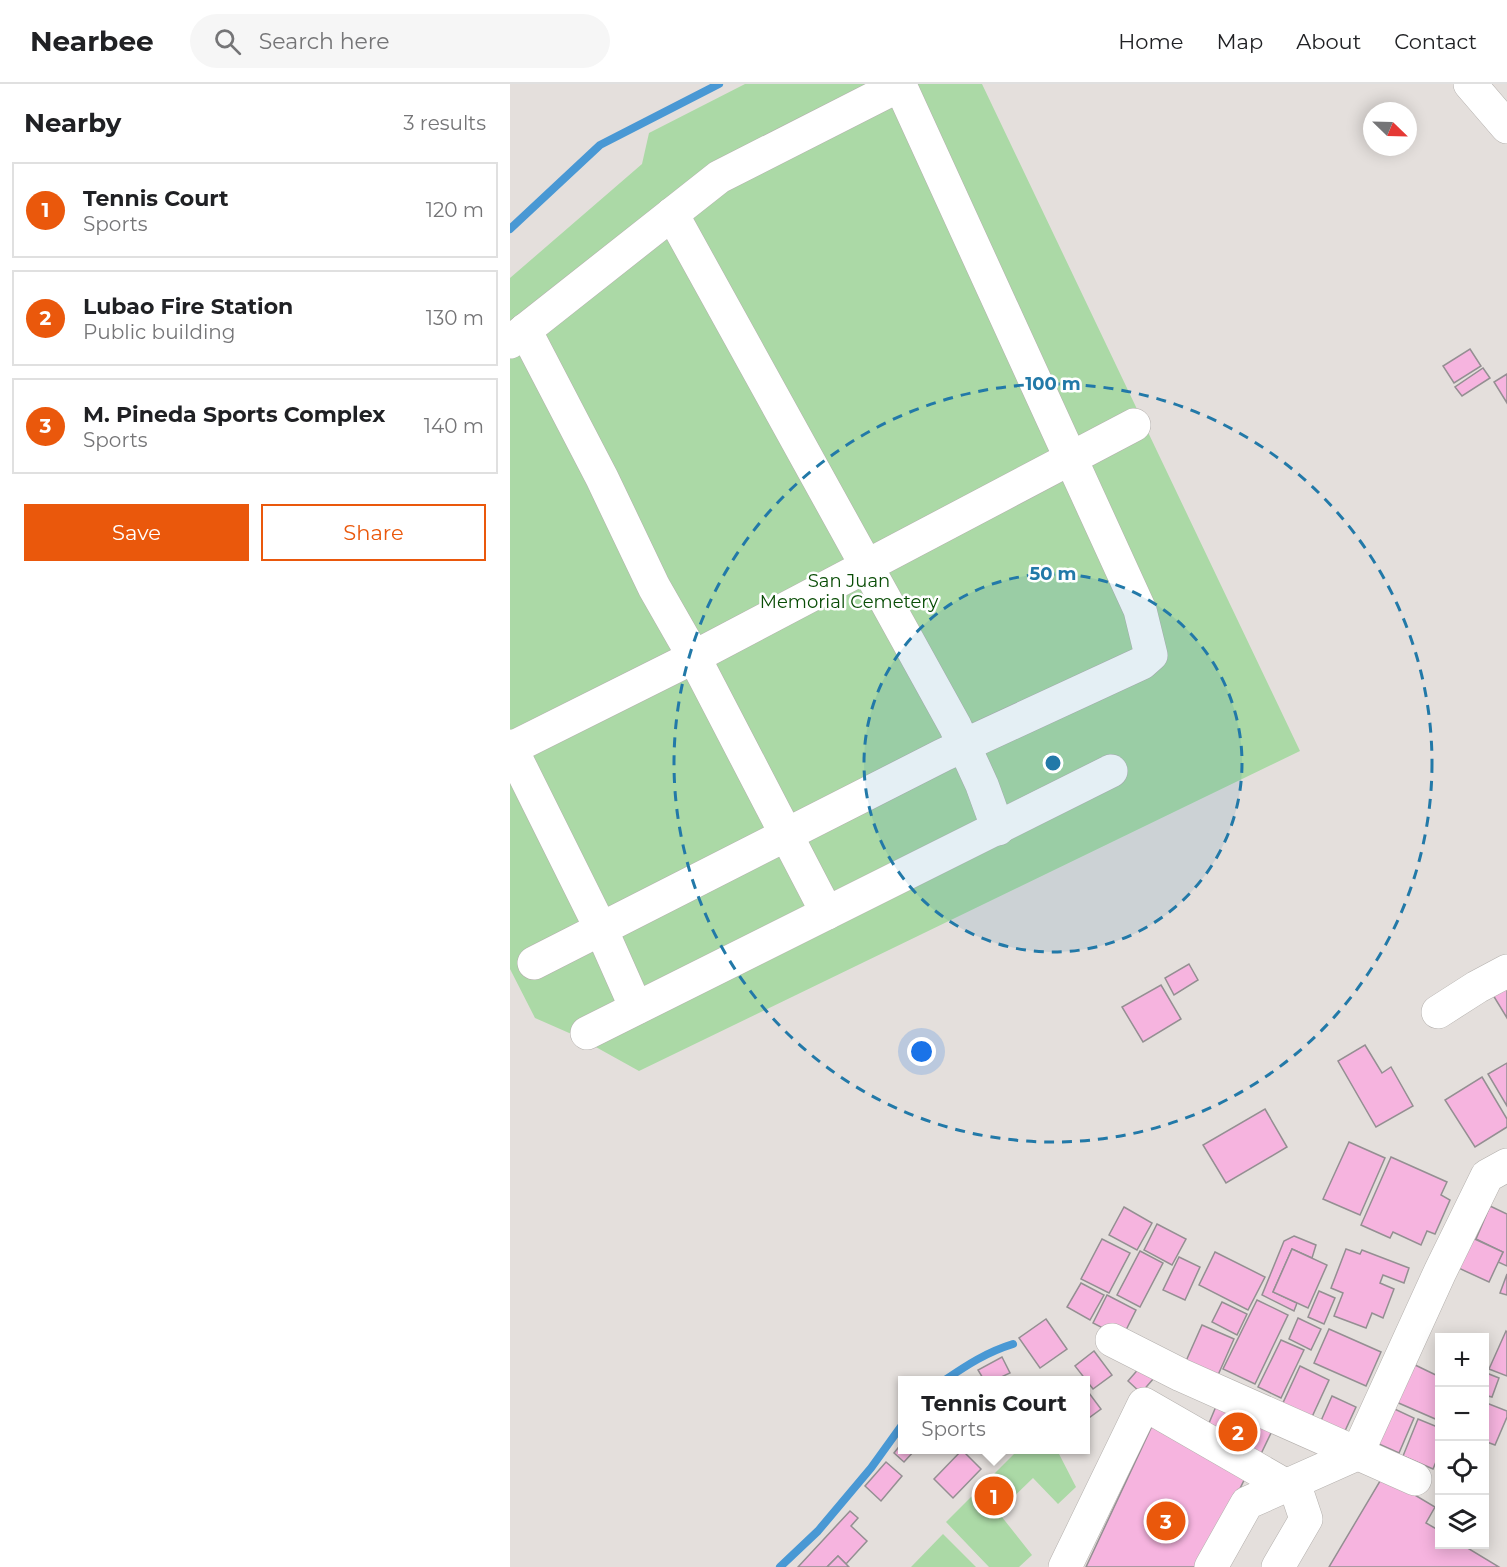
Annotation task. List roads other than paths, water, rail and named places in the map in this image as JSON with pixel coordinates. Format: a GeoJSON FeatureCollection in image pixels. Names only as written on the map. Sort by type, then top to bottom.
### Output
{"type":"FeatureCollection","features":[{"type":"Feature","properties":{"kind":"street"},"geometry":{"type":"LineString","coordinates":[[1470,84],[1507,127]]}},
{"type":"Feature","properties":{"kind":"street"},"geometry":{"type":"LineString","coordinates":[[534,963],[787,835],[964,744],[1142,663],[1151,655],[1140,610],[900,85],[719,177],[517,336],[602,478],[654,587],[694,657],[787,835],[827,913]]}},
{"type":"Feature","properties":{"kind":"street"},"geometry":{"type":"LineString","coordinates":[[672,214],[964,744],[998,828]]}},
{"type":"Feature","properties":{"kind":"street"},"geometry":{"type":"LineString","coordinates":[[636,1008],[601,929],[510,748],[694,657],[1134,425]]}},
{"type":"Feature","properties":{"kind":"street"},"geometry":{"type":"LineString","coordinates":[[587,1033],[1111,771]]}},
{"type":"Feature","properties":{"kind":"street"},"geometry":{"type":"LineString","coordinates":[[1438,1012],[1507,971]]}},
{"type":"Feature","properties":{"kind":"street"},"geometry":{"type":"LineString","coordinates":[[1211,1567],[1247,1503],[1357,1454],[1440,1272],[1487,1176],[1507,1165]]}},
{"type":"Feature","properties":{"kind":"street"},"geometry":{"type":"LineString","coordinates":[[1112,1340],[1181,1375],[1416,1479]]}},
{"type":"Feature","properties":{"kind":"street"},"geometry":{"type":"LineString","coordinates":[[1065,1567],[1144,1404],[1297,1492],[1306,1519],[1278,1567]]}},
{"type":"Feature","properties":{"kind":"waterway"},"geometry":{"type":"LineString","coordinates":[[510,229],[600,145],[719,84]]}},
{"type":"Feature","properties":{"kind":"waterway"},"geometry":{"type":"LineString","coordinates":[[951,1376],[978,1359],[1013,1344]]}},
{"type":"Feature","properties":{"kind":"waterway"},"geometry":{"type":"LineString","coordinates":[[780,1567],[818,1531],[871,1468],[898,1431]]}},
{"type":"Feature","properties":{"kind":"place","name":"Lubao Fire Station"},"geometry":{"type":"Point","coordinates":[1238,1432]}},
{"type":"Feature","properties":{"kind":"place","name":"Tennis Court"},"geometry":{"type":"Point","coordinates":[994,1496]}},
{"type":"Feature","properties":{"kind":"place","name":"M. Pineda Sports Complex"},"geometry":{"type":"Point","coordinates":[1166,1521]}},
{"type":"Feature","properties":{"kind":"park label","name":"San Juan Memorial Cemetery"},"geometry":{"type":"Point","coordinates":[849,591]}}]}
